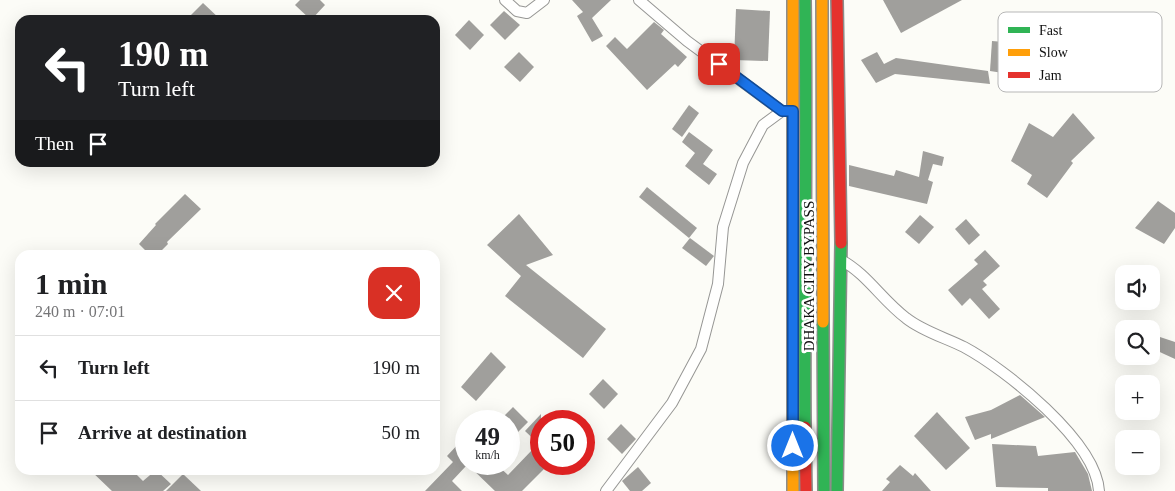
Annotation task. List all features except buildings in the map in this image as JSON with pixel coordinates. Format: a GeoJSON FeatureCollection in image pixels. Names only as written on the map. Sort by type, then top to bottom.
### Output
{"type":"FeatureCollection","features":[{"type":"Feature","properties":{"kind":"main road"},"geometry":{"type":"LineString","coordinates":[[793,0],[787,111],[793,491]]}},
{"type":"Feature","properties":{"kind":"main road","name":"DHAKA CITY BYPASS"},"geometry":{"type":"LineString","coordinates":[[805,0],[807,132],[804,263],[806,491]]}},
{"type":"Feature","properties":{"kind":"main road","name":"DHAKA CITY BYPASS"},"geometry":{"type":"LineString","coordinates":[[822,0],[824,491]]}},
{"type":"Feature","properties":{"kind":"main road"},"geometry":{"type":"LineString","coordinates":[[837,0],[840,260],[837,491]]}},
{"type":"Feature","properties":{"kind":"street"},"geometry":{"type":"LineString","coordinates":[[505,0],[517,11],[527,13],[544,0]]}},
{"type":"Feature","properties":{"kind":"street"},"geometry":{"type":"LineString","coordinates":[[606,491],[672,403],[701,348],[718,284],[723,227],[743,163],[763,125],[787,111],[687,41],[639,0]]}},
{"type":"Feature","properties":{"kind":"street"},"geometry":{"type":"LineString","coordinates":[[840,260],[854,267],[906,319],[965,348],[1022,387],[1074,439],[1089,458],[1099,491]]}},
{"type":"Feature","properties":{"kind":"traffic: fast"},"geometry":{"type":"LineString","coordinates":[[805,0],[805,427]]}},
{"type":"Feature","properties":{"kind":"traffic: fast"},"geometry":{"type":"LineString","coordinates":[[837,491],[841,243]]}},
{"type":"Feature","properties":{"kind":"traffic: fast"},"geometry":{"type":"LineString","coordinates":[[823,322],[824,491]]}},
{"type":"Feature","properties":{"kind":"traffic: slow"},"geometry":{"type":"LineString","coordinates":[[793,0],[793,118]]}},
{"type":"Feature","properties":{"kind":"traffic: slow"},"geometry":{"type":"LineString","coordinates":[[822,0],[823,322]]}},
{"type":"Feature","properties":{"kind":"traffic: slow"},"geometry":{"type":"LineString","coordinates":[[793,334],[793,491]]}},
{"type":"Feature","properties":{"kind":"traffic: jam"},"geometry":{"type":"LineString","coordinates":[[837,0],[841,243]]}},
{"type":"Feature","properties":{"kind":"traffic: jam"},"geometry":{"type":"LineString","coordinates":[[793,118],[793,334]]}},
{"type":"Feature","properties":{"kind":"traffic: jam"},"geometry":{"type":"LineString","coordinates":[[805,427],[806,491]]}},
{"type":"Feature","properties":{"kind":"route"},"geometry":{"type":"LineString","coordinates":[[719,64],[782,111],[793,111],[793,446]]}}]}
